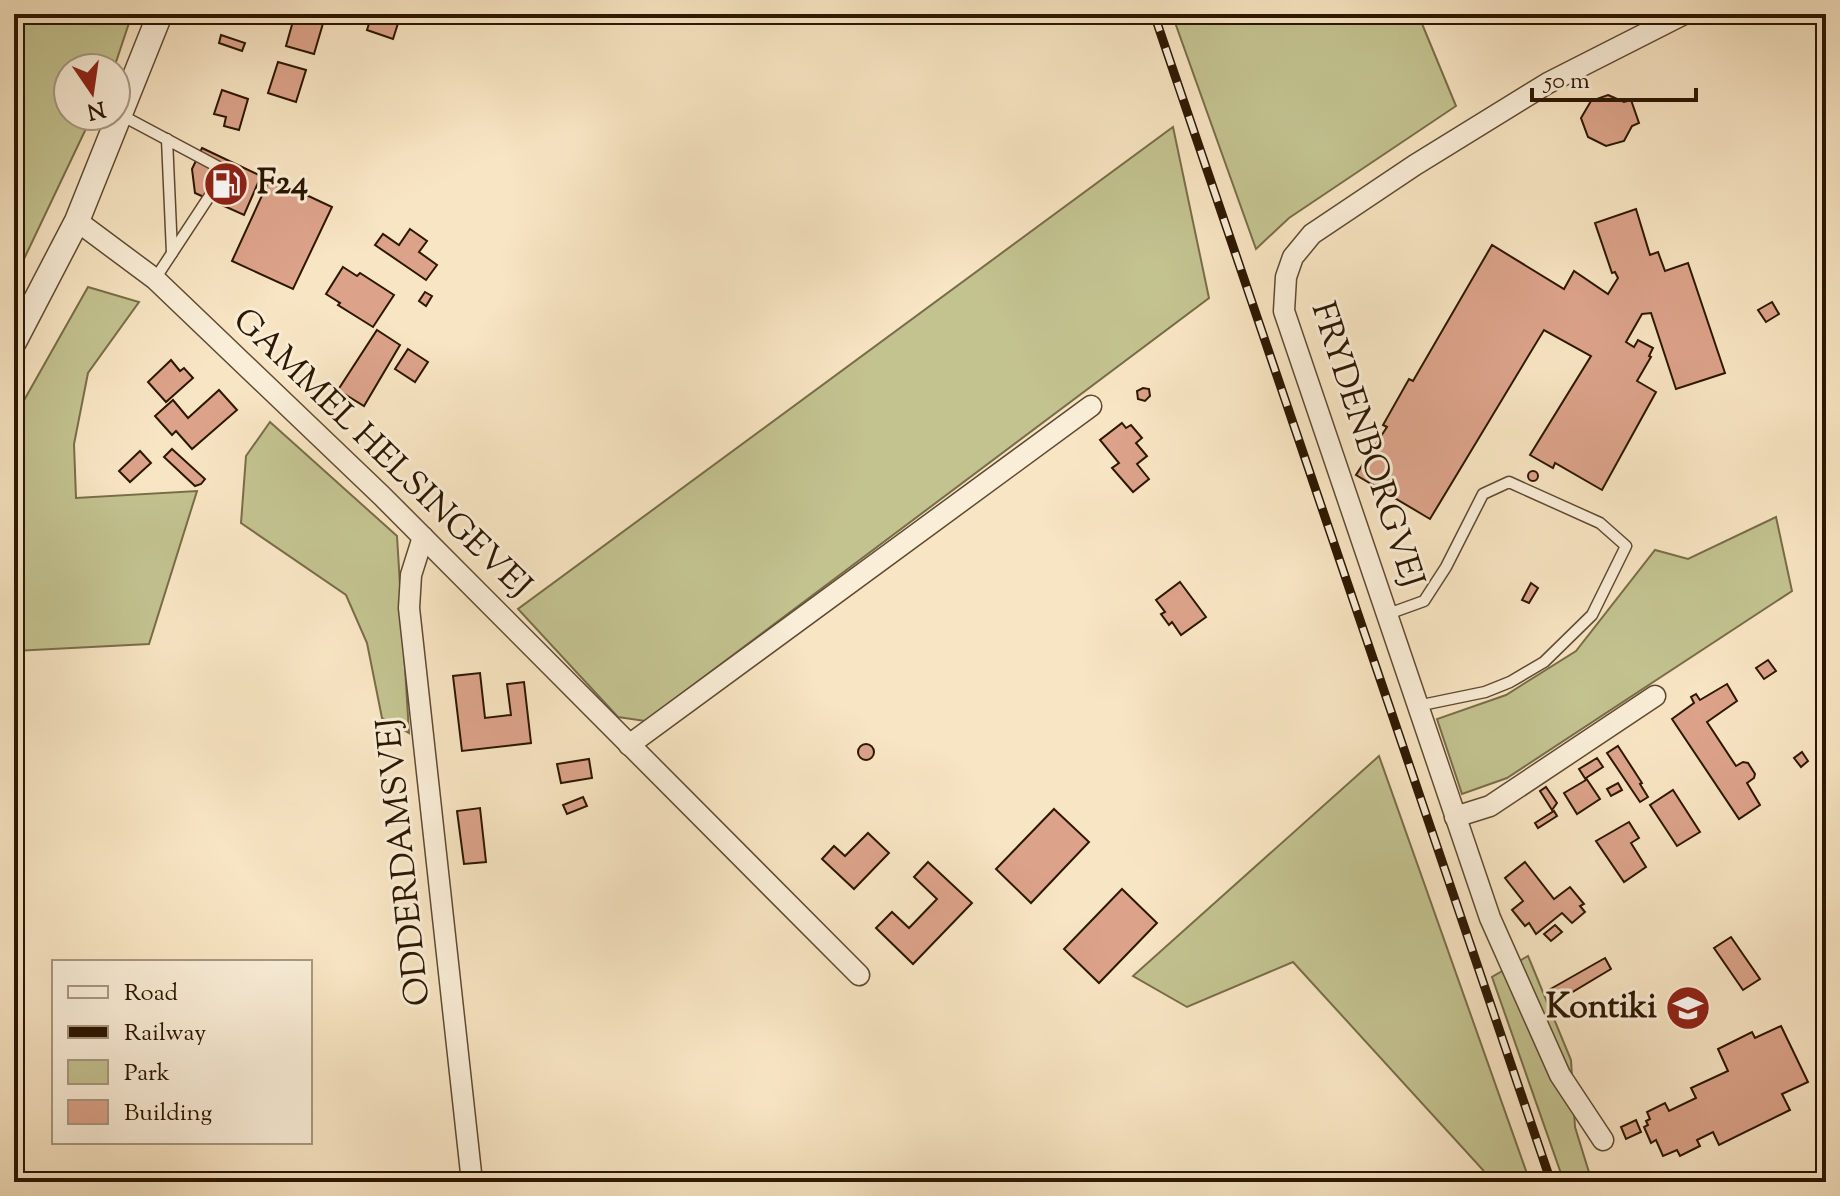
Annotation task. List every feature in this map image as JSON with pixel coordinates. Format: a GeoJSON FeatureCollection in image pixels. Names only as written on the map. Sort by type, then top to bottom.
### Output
{"type":"FeatureCollection","features":[{"type":"Feature","properties":{"kind":"street"},"geometry":{"type":"LineString","coordinates":[[132,87],[160,14]]}},
{"type":"Feature","properties":{"kind":"street","name":"FRYDENBORGVEJ"},"geometry":{"type":"LineString","coordinates":[[1603,1140],[1560,1075],[1490,918],[1284,311],[1286,277],[1293,257],[1312,234],[1415,165],[1548,83],[1684,14]]}},
{"type":"Feature","properties":{"kind":"street"},"geometry":{"type":"LineString","coordinates":[[14,342],[77,221],[114,132]]}},
{"type":"Feature","properties":{"kind":"street","name":"GAMMEL HELSINGEVEJ"},"geometry":{"type":"LineString","coordinates":[[77,221],[155,279],[423,537],[859,975]]}},
{"type":"Feature","properties":{"kind":"street"},"geometry":{"type":"LineString","coordinates":[[629,745],[1091,406]]}},
{"type":"Feature","properties":{"kind":"street","name":"ODDERDAMSVEJ"},"geometry":{"type":"LineString","coordinates":[[423,537],[411,575],[409,608],[472,1182]]}},
{"type":"Feature","properties":{"kind":"street"},"geometry":{"type":"LineString","coordinates":[[1455,817],[1490,806],[1655,696]]}},
{"type":"Feature","properties":{"kind":"lane"},"geometry":{"type":"LineString","coordinates":[[132,121],[226,171],[155,279]]}},
{"type":"Feature","properties":{"kind":"lane"},"geometry":{"type":"LineString","coordinates":[[167,139],[172,253]]}},
{"type":"Feature","properties":{"kind":"lane"},"geometry":{"type":"LineString","coordinates":[[1388,614],[1424,601],[1446,567],[1483,494],[1509,482],[1600,523],[1626,546],[1592,615],[1544,662],[1510,682],[1485,692],[1417,706]]}},
{"type":"Feature","properties":{"kind":"green space"},"geometry":{"type":"Polygon","coordinates":[[[14,14],[132,14],[119,52],[52,52],[52,132],[84,132],[14,280],[14,14]]]}},
{"type":"Feature","properties":{"kind":"green space"},"geometry":{"type":"Polygon","coordinates":[[[1172,14],[1418,14],[1456,106],[1289,218],[1256,249],[1172,14]]]}},
{"type":"Feature","properties":{"kind":"green space"},"geometry":{"type":"Polygon","coordinates":[[[1173,127],[1209,298],[645,721],[618,717],[518,609],[1173,127]]]}},
{"type":"Feature","properties":{"kind":"green space"},"geometry":{"type":"Polygon","coordinates":[[[88,287],[139,302],[88,373],[74,444],[76,498],[197,491],[149,644],[14,651],[14,418],[88,287]]]}},
{"type":"Feature","properties":{"kind":"green space"},"geometry":{"type":"Polygon","coordinates":[[[270,422],[397,536],[409,733],[382,718],[367,643],[346,595],[241,523],[246,456],[270,422]]]}},
{"type":"Feature","properties":{"kind":"green space"},"geometry":{"type":"Polygon","coordinates":[[[1776,517],[1792,591],[1507,778],[1462,794],[1437,719],[1506,695],[1576,651],[1655,550],[1688,559],[1776,517]]]}},
{"type":"Feature","properties":{"kind":"green space"},"geometry":{"type":"Polygon","coordinates":[[[1379,756],[1530,1182],[1488,1182],[1483,1170],[1293,962],[1187,1007],[1133,976],[1379,756]]]}},
{"type":"Feature","properties":{"kind":"green space"},"geometry":{"type":"Polygon","coordinates":[[[1528,956],[1571,1060],[1575,1127],[1592,1182],[1564,1182],[1492,977],[1528,956]]]}},
{"type":"Feature","properties":{"kind":"building"},"geometry":{"type":"Polygon","coordinates":[[[295,14],[324,20],[314,54],[286,46],[295,14]]]}},
{"type":"Feature","properties":{"kind":"building"},"geometry":{"type":"Polygon","coordinates":[[[372,14],[401,14],[393,39],[367,30],[372,14]]]}},
{"type":"Feature","properties":{"kind":"building"},"geometry":{"type":"Polygon","coordinates":[[[221,35],[245,43],[242,51],[219,43],[221,35]]]}},
{"type":"Feature","properties":{"kind":"building"},"geometry":{"type":"Polygon","coordinates":[[[278,62],[306,70],[296,102],[268,93],[278,62]]]}},
{"type":"Feature","properties":{"kind":"building"},"geometry":{"type":"Polygon","coordinates":[[[222,90],[248,99],[239,130],[224,126],[226,117],[214,114],[222,90]]]}},
{"type":"Feature","properties":{"kind":"building"},"geometry":{"type":"Polygon","coordinates":[[[1608,95],[1624,102],[1631,100],[1639,123],[1632,126],[1624,141],[1606,146],[1588,137],[1581,118],[1591,101],[1608,95]]]}},
{"type":"Feature","properties":{"kind":"building","name":"F24"},"geometry":{"type":"Polygon","coordinates":[[[202,148],[261,176],[244,215],[195,193],[192,169],[202,148]]]}},
{"type":"Feature","properties":{"kind":"building"},"geometry":{"type":"Polygon","coordinates":[[[270,178],[332,207],[293,289],[232,261],[270,178]]]}},
{"type":"Feature","properties":{"kind":"building"},"geometry":{"type":"Polygon","coordinates":[[[1636,209],[1650,255],[1658,252],[1665,271],[1688,263],[1725,373],[1676,389],[1651,313],[1642,314],[1626,342],[1634,347],[1638,340],[1653,348],[1637,381],[1656,392],[1602,490],[1555,463],[1553,468],[1530,455],[1591,356],[1544,330],[1430,519],[1356,475],[1387,427],[1383,425],[1409,379],[1413,381],[1492,245],[1564,289],[1574,271],[1608,294],[1618,278],[1615,272],[1612,273],[1595,223],[1636,209]]]}},
{"type":"Feature","properties":{"kind":"building"},"geometry":{"type":"Polygon","coordinates":[[[410,229],[427,241],[419,252],[437,265],[426,280],[375,245],[383,234],[399,245],[410,229]]]}},
{"type":"Feature","properties":{"kind":"building"},"geometry":{"type":"Polygon","coordinates":[[[343,267],[357,276],[360,273],[394,295],[373,327],[326,294],[343,267]]]}},
{"type":"Feature","properties":{"kind":"building"},"geometry":{"type":"Polygon","coordinates":[[[425,292],[432,296],[426,306],[419,301],[425,292]]]}},
{"type":"Feature","properties":{"kind":"building"},"geometry":{"type":"Polygon","coordinates":[[[1772,302],[1779,314],[1766,322],[1758,310],[1772,302]]]}},
{"type":"Feature","properties":{"kind":"building"},"geometry":{"type":"Polygon","coordinates":[[[377,330],[400,345],[364,406],[338,390],[377,330]]]}},
{"type":"Feature","properties":{"kind":"building"},"geometry":{"type":"Polygon","coordinates":[[[408,349],[428,362],[415,382],[395,369],[408,349]]]}},
{"type":"Feature","properties":{"kind":"building"},"geometry":{"type":"Polygon","coordinates":[[[171,360],[180,371],[184,368],[193,378],[166,402],[148,382],[171,360]]]}},
{"type":"Feature","properties":{"kind":"building"},"geometry":{"type":"Polygon","coordinates":[[[1149,389],[1150,396],[1145,401],[1138,399],[1137,391],[1149,389]]]}},
{"type":"Feature","properties":{"kind":"building"},"geometry":{"type":"Polygon","coordinates":[[[219,390],[237,410],[192,449],[176,431],[172,435],[155,416],[173,400],[188,418],[219,390]]]}},
{"type":"Feature","properties":{"kind":"building"},"geometry":{"type":"Polygon","coordinates":[[[1122,423],[1126,428],[1131,425],[1142,438],[1136,443],[1147,456],[1137,464],[1149,479],[1133,492],[1112,468],[1119,463],[1100,440],[1122,423]]]}},
{"type":"Feature","properties":{"kind":"building"},"geometry":{"type":"Polygon","coordinates":[[[172,449],[205,479],[201,484],[195,486],[164,457],[172,449]]]}},
{"type":"Feature","properties":{"kind":"building"},"geometry":{"type":"Polygon","coordinates":[[[140,451],[151,463],[130,482],[119,471],[140,451]]]}},
{"type":"Feature","properties":{"kind":"building"},"geometry":{"type":"Polygon","coordinates":[[[1533,471],[1538,476],[1533,481],[1528,476],[1533,471]]]}},
{"type":"Feature","properties":{"kind":"building"},"geometry":{"type":"Polygon","coordinates":[[[1180,582],[1206,617],[1181,635],[1172,622],[1169,625],[1161,614],[1165,612],[1156,600],[1180,582]]]}},
{"type":"Feature","properties":{"kind":"building"},"geometry":{"type":"Polygon","coordinates":[[[1531,583],[1538,588],[1529,603],[1522,600],[1531,583]]]}},
{"type":"Feature","properties":{"kind":"building"},"geometry":{"type":"Polygon","coordinates":[[[1768,660],[1776,671],[1764,679],[1756,668],[1768,660]]]}},
{"type":"Feature","properties":{"kind":"building"},"geometry":{"type":"Polygon","coordinates":[[[480,673],[485,718],[511,715],[507,684],[524,682],[531,743],[462,751],[453,676],[480,673]]]}},
{"type":"Feature","properties":{"kind":"building"},"geometry":{"type":"Polygon","coordinates":[[[1727,684],[1737,701],[1707,722],[1736,766],[1748,763],[1755,774],[1747,783],[1760,805],[1739,819],[1672,719],[1694,703],[1691,697],[1696,694],[1700,700],[1727,684]]]}},
{"type":"Feature","properties":{"kind":"building"},"geometry":{"type":"Polygon","coordinates":[[[866,744],[874,752],[866,760],[858,752],[866,744]]]}},
{"type":"Feature","properties":{"kind":"building"},"geometry":{"type":"Polygon","coordinates":[[[1618,746],[1648,797],[1640,802],[1607,753],[1618,746]]]}},
{"type":"Feature","properties":{"kind":"building"},"geometry":{"type":"Polygon","coordinates":[[[1802,752],[1808,761],[1801,767],[1794,758],[1802,752]]]}},
{"type":"Feature","properties":{"kind":"building"},"geometry":{"type":"Polygon","coordinates":[[[1597,758],[1603,767],[1586,778],[1600,799],[1577,814],[1564,793],[1586,780],[1579,769],[1597,758]]]}},
{"type":"Feature","properties":{"kind":"building"},"geometry":{"type":"Polygon","coordinates":[[[589,759],[592,778],[561,783],[557,764],[589,759]]]}},
{"type":"Feature","properties":{"kind":"building"},"geometry":{"type":"Polygon","coordinates":[[[1618,783],[1622,790],[1611,796],[1607,789],[1618,783]]]}},
{"type":"Feature","properties":{"kind":"building"},"geometry":{"type":"Polygon","coordinates":[[[1546,787],[1557,803],[1552,810],[1540,791],[1546,787]]]}},
{"type":"Feature","properties":{"kind":"building"},"geometry":{"type":"Polygon","coordinates":[[[1673,790],[1700,832],[1677,846],[1650,805],[1673,790]]]}},
{"type":"Feature","properties":{"kind":"building"},"geometry":{"type":"Polygon","coordinates":[[[583,797],[587,806],[567,814],[563,805],[583,797]]]}},
{"type":"Feature","properties":{"kind":"building"},"geometry":{"type":"Polygon","coordinates":[[[480,808],[486,862],[464,864],[457,811],[480,808]]]}},
{"type":"Feature","properties":{"kind":"building"},"geometry":{"type":"Polygon","coordinates":[[[1054,809],[1089,842],[1031,903],[996,869],[1054,809]]]}},
{"type":"Feature","properties":{"kind":"building"},"geometry":{"type":"Polygon","coordinates":[[[1554,811],[1557,816],[1538,828],[1535,823],[1554,811]]]}},
{"type":"Feature","properties":{"kind":"building"},"geometry":{"type":"Polygon","coordinates":[[[1629,822],[1639,838],[1631,843],[1646,867],[1624,882],[1596,841],[1629,822]]]}},
{"type":"Feature","properties":{"kind":"building"},"geometry":{"type":"Polygon","coordinates":[[[868,833],[889,853],[854,889],[822,859],[834,846],[845,856],[868,833]]]}},
{"type":"Feature","properties":{"kind":"building"},"geometry":{"type":"Polygon","coordinates":[[[928,862],[972,903],[913,964],[876,928],[892,912],[909,928],[937,899],[914,877],[928,862]]]}},
{"type":"Feature","properties":{"kind":"building"},"geometry":{"type":"Polygon","coordinates":[[[1525,862],[1554,899],[1570,887],[1584,904],[1580,906],[1585,912],[1572,923],[1562,913],[1536,934],[1529,923],[1525,926],[1512,910],[1523,901],[1505,878],[1525,862]]]}},
{"type":"Feature","properties":{"kind":"building"},"geometry":{"type":"Polygon","coordinates":[[[1122,889],[1157,923],[1099,983],[1064,949],[1122,889]]]}},
{"type":"Feature","properties":{"kind":"building"},"geometry":{"type":"Polygon","coordinates":[[[1555,925],[1562,932],[1551,941],[1544,934],[1555,925]]]}},
{"type":"Feature","properties":{"kind":"building"},"geometry":{"type":"Polygon","coordinates":[[[1731,937],[1760,979],[1743,990],[1714,948],[1731,937]]]}},
{"type":"Feature","properties":{"kind":"building"},"geometry":{"type":"Polygon","coordinates":[[[1605,958],[1611,969],[1554,1003],[1547,991],[1605,958]]]}},
{"type":"Feature","properties":{"kind":"building"},"geometry":{"type":"Polygon","coordinates":[[[1781,1026],[1808,1082],[1782,1094],[1790,1110],[1719,1145],[1713,1132],[1697,1140],[1700,1146],[1680,1156],[1677,1150],[1663,1156],[1656,1140],[1651,1143],[1644,1127],[1650,1119],[1647,1112],[1665,1103],[1669,1111],[1696,1098],[1691,1088],[1728,1071],[1718,1049],[1752,1032],[1755,1038],[1781,1026]]]}},
{"type":"Feature","properties":{"kind":"building"},"geometry":{"type":"Polygon","coordinates":[[[1636,1120],[1641,1132],[1626,1139],[1621,1127],[1636,1120]]]}},
{"type":"Feature","properties":{"kind":"railway"},"geometry":{"type":"LineString","coordinates":[[1154,14],[1551,1182]]}},
{"type":"Feature","properties":{"kind":"place","name":"F24"},"geometry":{"type":"Point","coordinates":[226,184]}},
{"type":"Feature","properties":{"kind":"place","name":"Kontiki"},"geometry":{"type":"Point","coordinates":[1688,1008]}}]}
